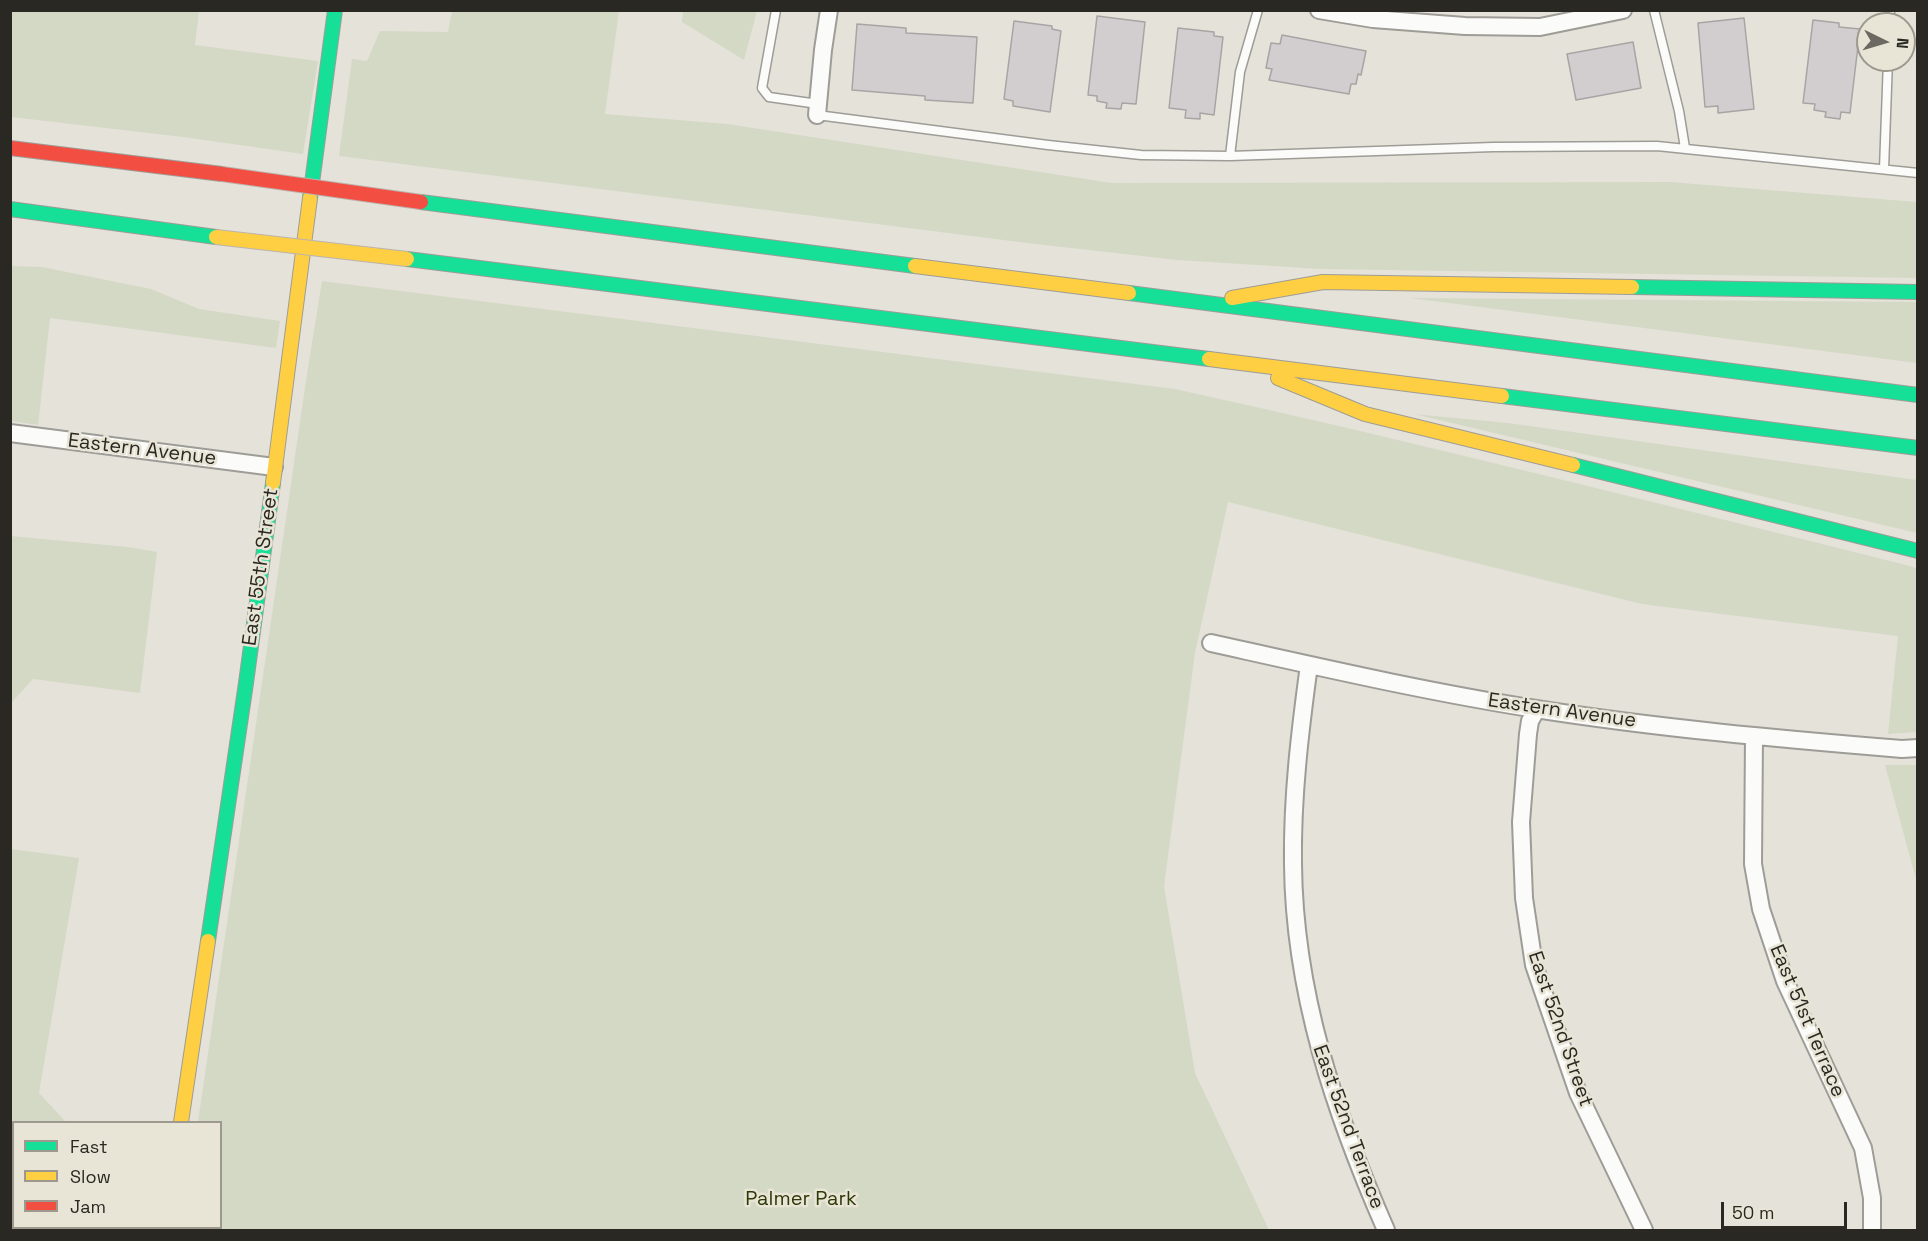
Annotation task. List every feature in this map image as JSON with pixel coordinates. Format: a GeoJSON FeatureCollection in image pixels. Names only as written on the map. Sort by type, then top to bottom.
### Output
{"type":"FeatureCollection","features":[{"type":"Feature","properties":{"kind":"main road","name":"East 55th Street"},"geometry":{"type":"LineString","coordinates":[[181,1121],[246,682],[335,10]]}},
{"type":"Feature","properties":{"kind":"main road"},"geometry":{"type":"LineString","coordinates":[[10,148],[1917,395]]}},
{"type":"Feature","properties":{"kind":"main road"},"geometry":{"type":"LineString","coordinates":[[10,209],[216,237],[1917,448]]}},
{"type":"Feature","properties":{"kind":"main road"},"geometry":{"type":"LineString","coordinates":[[1203,303],[1323,282],[1917,292]]}},
{"type":"Feature","properties":{"kind":"main road"},"geometry":{"type":"LineString","coordinates":[[1242,363],[1365,414],[1917,551]]}},
{"type":"Feature","properties":{"kind":"street"},"geometry":{"type":"LineString","coordinates":[[818,110],[829,10]]}},
{"type":"Feature","properties":{"kind":"street"},"geometry":{"type":"LineString","coordinates":[[1319,10],[1373,19],[1465,26],[1540,27],[1623,10]]}},
{"type":"Feature","properties":{"kind":"street","name":"Eastern Avenue"},"geometry":{"type":"LineString","coordinates":[[10,433],[274,467]]}},
{"type":"Feature","properties":{"kind":"street","name":"Eastern Avenue"},"geometry":{"type":"LineString","coordinates":[[1211,643],[1406,686],[1537,709],[1754,737],[1902,749],[1917,748]]}},
{"type":"Feature","properties":{"kind":"street","name":"East 52nd Terrace"},"geometry":{"type":"LineString","coordinates":[[1309,665],[1297,757],[1293,864],[1298,936],[1312,1021],[1329,1085],[1359,1168],[1386,1230]]}},
{"type":"Feature","properties":{"kind":"street","name":"East 52nd Street"},"geometry":{"type":"LineString","coordinates":[[1537,709],[1530,721],[1528,734],[1521,822],[1524,898],[1534,965],[1578,1093],[1644,1230]]}},
{"type":"Feature","properties":{"kind":"street","name":"East 51st Terrace"},"geometry":{"type":"LineString","coordinates":[[1754,737],[1753,864],[1761,909],[1785,981],[1863,1148],[1872,1198],[1872,1230]]}},
{"type":"Feature","properties":{"kind":"lane"},"geometry":{"type":"LineString","coordinates":[[776,10],[762,88],[769,97],[818,110],[1048,145],[1141,155],[1230,156],[1493,147],[1657,146],[1917,173]]}},
{"type":"Feature","properties":{"kind":"lane"},"geometry":{"type":"LineString","coordinates":[[1230,156],[1240,72],[1258,10]]}},
{"type":"Feature","properties":{"kind":"lane"},"geometry":{"type":"LineString","coordinates":[[1654,10],[1679,111],[1685,148]]}},
{"type":"Feature","properties":{"kind":"lane"},"geometry":{"type":"LineString","coordinates":[[1884,169],[1888,72]]}},
{"type":"Feature","properties":{"kind":"green space"},"geometry":{"type":"Polygon","coordinates":[[[10,11],[199,11],[195,45],[318,61],[303,154],[11,117],[10,11]]]}},
{"type":"Feature","properties":{"kind":"green space"},"geometry":{"type":"Polygon","coordinates":[[[452,11],[619,11],[605,114],[727,124],[1112,183],[1670,182],[1917,202],[1917,278],[1320,269],[1177,260],[339,156],[352,59],[367,61],[380,31],[448,32],[452,11]]]}},
{"type":"Feature","properties":{"kind":"green space"},"geometry":{"type":"Polygon","coordinates":[[[683,11],[757,11],[744,60],[682,22],[683,11]]]}},
{"type":"Feature","properties":{"kind":"green space"},"geometry":{"type":"Polygon","coordinates":[[[11,266],[42,267],[151,289],[199,309],[280,321],[276,348],[50,318],[38,425],[11,421],[11,266]]]}},
{"type":"Feature","properties":{"kind":"green space","name":"Palmer Park"},"geometry":{"type":"Polygon","coordinates":[[[322,281],[1175,389],[1635,497],[1918,569],[1917,732],[1888,734],[1898,636],[1642,604],[1228,502],[1195,653],[1164,886],[1195,1073],[1269,1230],[182,1230],[222,1229],[222,1121],[198,1121],[322,281]]]}},
{"type":"Feature","properties":{"kind":"green space"},"geometry":{"type":"Polygon","coordinates":[[[1410,298],[1917,302],[1917,363],[1410,298]]]}},
{"type":"Feature","properties":{"kind":"green space"},"geometry":{"type":"Polygon","coordinates":[[[1414,414],[1508,423],[1917,480],[1917,533],[1414,414]]]}},
{"type":"Feature","properties":{"kind":"green space"},"geometry":{"type":"Polygon","coordinates":[[[11,536],[128,547],[157,552],[140,693],[33,679],[11,703],[11,536]]]}},
{"type":"Feature","properties":{"kind":"green space"},"geometry":{"type":"Polygon","coordinates":[[[1885,765],[1917,765],[1917,883],[1885,765]]]}},
{"type":"Feature","properties":{"kind":"green space"},"geometry":{"type":"Polygon","coordinates":[[[11,849],[79,858],[39,1093],[65,1121],[12,1121],[12,1229],[40,1230],[11,1230],[11,849]]]}},
{"type":"Feature","properties":{"kind":"building"},"geometry":{"type":"Polygon","coordinates":[[[1097,16],[1145,22],[1136,104],[1122,103],[1121,109],[1106,108],[1107,103],[1097,101],[1097,96],[1088,95],[1097,16]]]}},
{"type":"Feature","properties":{"kind":"building"},"geometry":{"type":"Polygon","coordinates":[[[1744,18],[1754,109],[1718,113],[1718,106],[1705,107],[1698,23],[1744,18]]]}},
{"type":"Feature","properties":{"kind":"building"},"geometry":{"type":"Polygon","coordinates":[[[1813,20],[1839,23],[1839,27],[1856,29],[1856,63],[1850,113],[1841,112],[1840,119],[1825,117],[1826,112],[1814,110],[1815,104],[1803,103],[1813,20]]]}},
{"type":"Feature","properties":{"kind":"building"},"geometry":{"type":"Polygon","coordinates":[[[1014,21],[1052,26],[1052,29],[1061,31],[1050,112],[1013,106],[1013,101],[1004,99],[1014,21]]]}},
{"type":"Feature","properties":{"kind":"building"},"geometry":{"type":"Polygon","coordinates":[[[857,24],[906,28],[906,33],[977,37],[973,103],[925,100],[925,96],[852,90],[857,24]]]}},
{"type":"Feature","properties":{"kind":"building"},"geometry":{"type":"Polygon","coordinates":[[[1178,28],[1214,32],[1214,36],[1223,37],[1214,115],[1200,113],[1200,119],[1185,118],[1186,110],[1169,108],[1178,28]]]}},
{"type":"Feature","properties":{"kind":"building"},"geometry":{"type":"Polygon","coordinates":[[[1282,35],[1366,51],[1361,75],[1358,74],[1356,84],[1351,84],[1349,94],[1269,80],[1272,69],[1266,68],[1271,43],[1280,44],[1282,35]]]}},
{"type":"Feature","properties":{"kind":"building"},"geometry":{"type":"Polygon","coordinates":[[[1633,42],[1641,88],[1576,100],[1567,54],[1633,42]]]}},
{"type":"Feature","properties":{"kind":"traffic: fast"},"geometry":{"type":"LineString","coordinates":[[310,198],[335,10]]}},
{"type":"Feature","properties":{"kind":"traffic: fast"},"geometry":{"type":"LineString","coordinates":[[421,202],[915,266]]}},
{"type":"Feature","properties":{"kind":"traffic: fast"},"geometry":{"type":"LineString","coordinates":[[10,209],[216,237]]}},
{"type":"Feature","properties":{"kind":"traffic: fast"},"geometry":{"type":"LineString","coordinates":[[407,259],[1209,359]]}},
{"type":"Feature","properties":{"kind":"traffic: fast"},"geometry":{"type":"LineString","coordinates":[[1632,287],[1918,292]]}},
{"type":"Feature","properties":{"kind":"traffic: fast"},"geometry":{"type":"LineString","coordinates":[[1129,293],[1918,395]]}},
{"type":"Feature","properties":{"kind":"traffic: fast"},"geometry":{"type":"LineString","coordinates":[[1502,396],[1918,448]]}},
{"type":"Feature","properties":{"kind":"traffic: fast"},"geometry":{"type":"LineString","coordinates":[[1573,465],[1918,551]]}},
{"type":"Feature","properties":{"kind":"traffic: fast"},"geometry":{"type":"LineString","coordinates":[[208,941],[273,483]]}},
{"type":"Feature","properties":{"kind":"traffic: slow"},"geometry":{"type":"LineString","coordinates":[[273,483],[310,198]]}},
{"type":"Feature","properties":{"kind":"traffic: slow"},"geometry":{"type":"LineString","coordinates":[[216,237],[407,259]]}},
{"type":"Feature","properties":{"kind":"traffic: slow"},"geometry":{"type":"LineString","coordinates":[[915,266],[1129,293]]}},
{"type":"Feature","properties":{"kind":"traffic: slow"},"geometry":{"type":"LineString","coordinates":[[1232,298],[1323,282],[1632,287]]}},
{"type":"Feature","properties":{"kind":"traffic: slow"},"geometry":{"type":"LineString","coordinates":[[1209,359],[1502,396]]}},
{"type":"Feature","properties":{"kind":"traffic: slow"},"geometry":{"type":"LineString","coordinates":[[1278,378],[1365,414],[1573,465]]}},
{"type":"Feature","properties":{"kind":"traffic: slow"},"geometry":{"type":"LineString","coordinates":[[181,1121],[208,941]]}},
{"type":"Feature","properties":{"kind":"traffic: jam"},"geometry":{"type":"LineString","coordinates":[[10,148],[222,174]]}},
{"type":"Feature","properties":{"kind":"traffic: jam"},"geometry":{"type":"LineString","coordinates":[[222,174],[421,202]]}}]}
